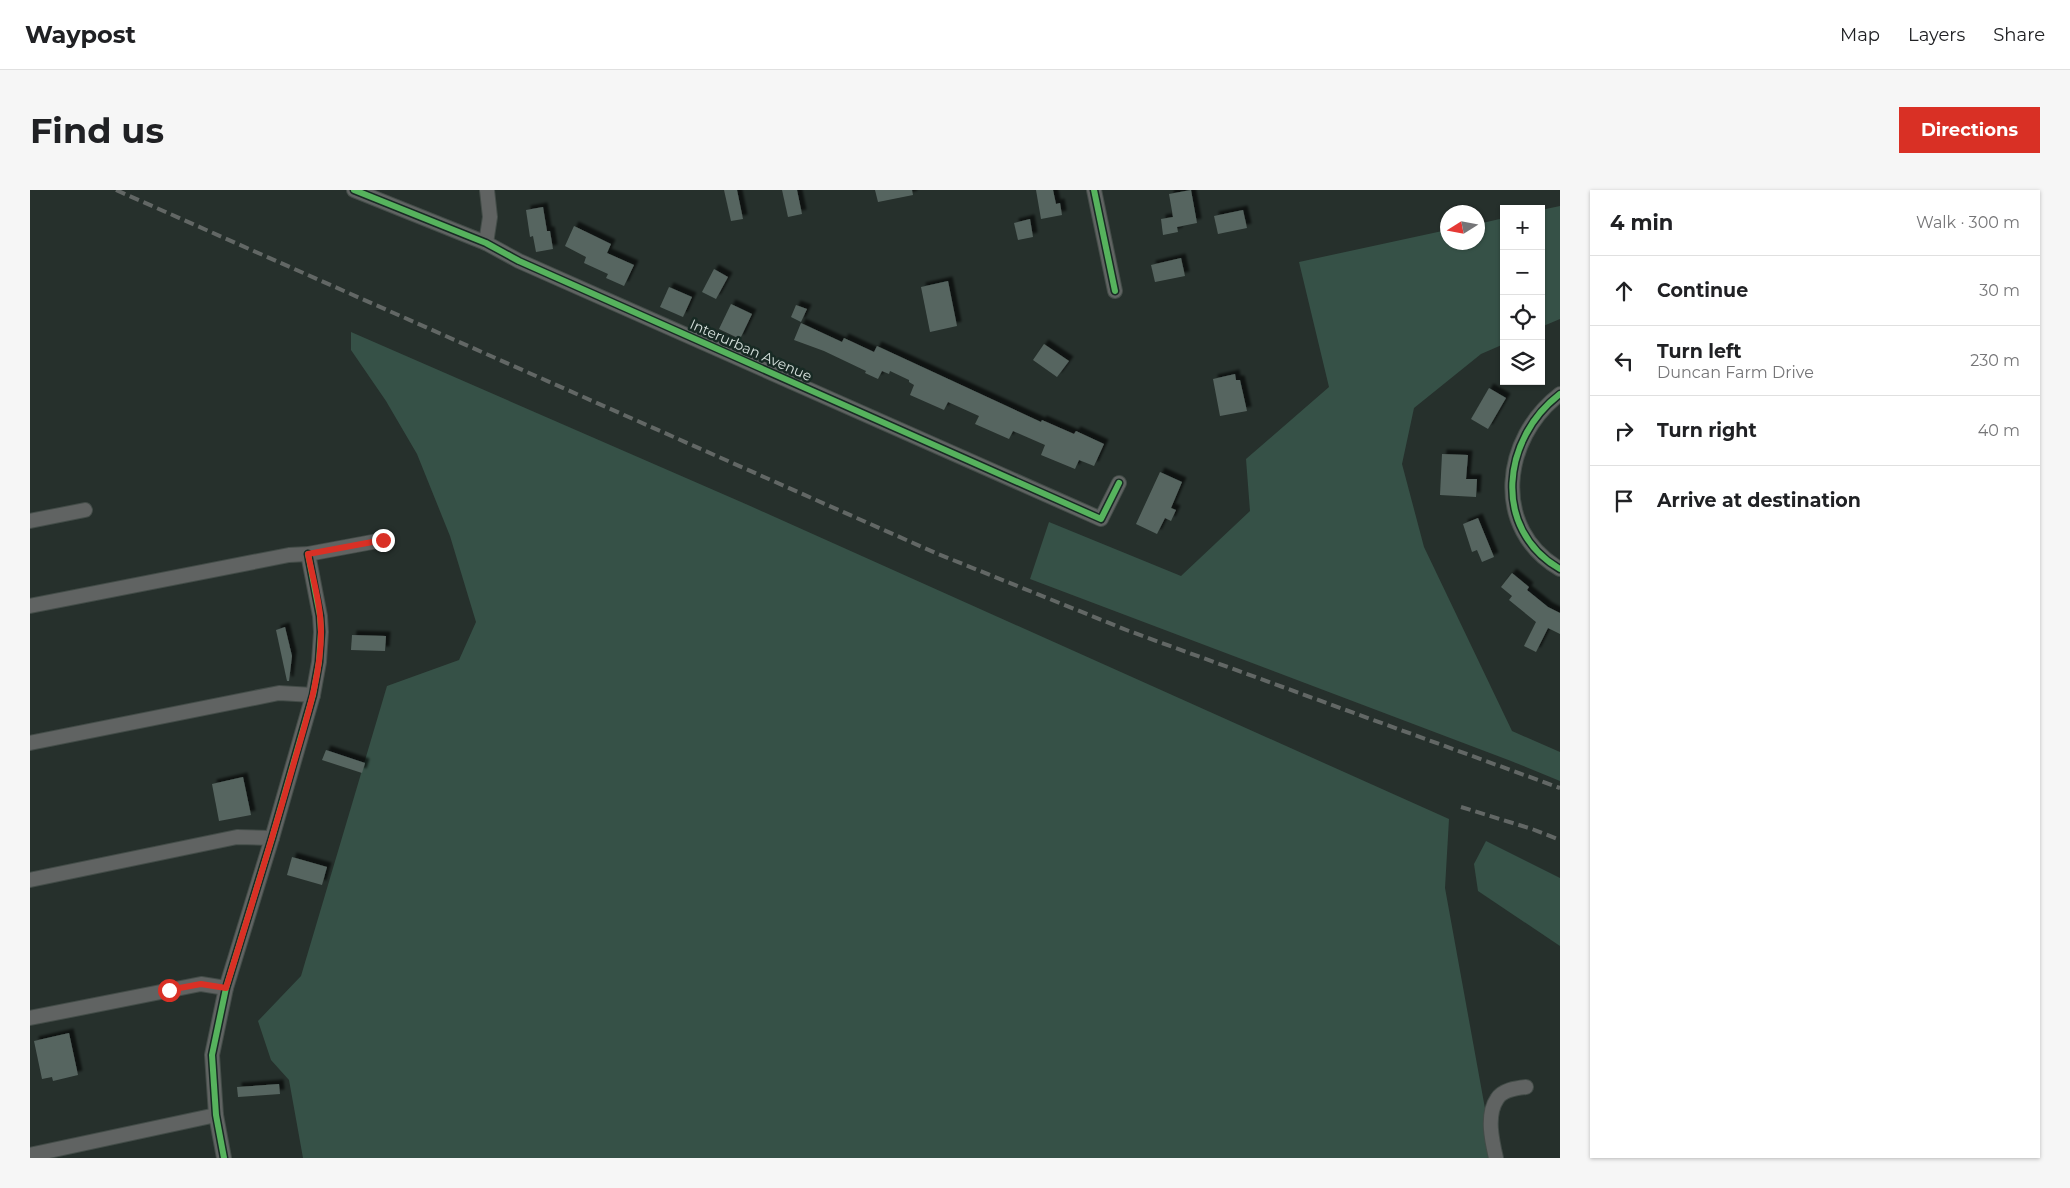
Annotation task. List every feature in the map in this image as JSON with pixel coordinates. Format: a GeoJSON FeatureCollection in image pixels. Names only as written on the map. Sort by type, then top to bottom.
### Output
{"type":"FeatureCollection","features":[{"type":"Feature","properties":{"kind":"street","name":"Interurban Avenue"},"geometry":{"type":"LineString","coordinates":[[354,190],[486,243],[519,261],[1101,519],[1119,483]]}},
{"type":"Feature","properties":{"kind":"street"},"geometry":{"type":"LineString","coordinates":[[486,243],[490,216],[488,190]]}},
{"type":"Feature","properties":{"kind":"street"},"geometry":{"type":"LineString","coordinates":[[1094,190],[1115,291]]}},
{"type":"Feature","properties":{"kind":"street"},"geometry":{"type":"LineString","coordinates":[[1560,394],[1539,413],[1529,427],[1517,453],[1512,490],[1514,508],[1522,529],[1532,546],[1542,557],[1560,569]]}},
{"type":"Feature","properties":{"kind":"street"},"geometry":{"type":"LineString","coordinates":[[30,521],[86,510]]}},
{"type":"Feature","properties":{"kind":"street"},"geometry":{"type":"LineString","coordinates":[[30,606],[289,555],[308,554],[383,540]]}},
{"type":"Feature","properties":{"kind":"street"},"geometry":{"type":"LineString","coordinates":[[224,1158],[216,1115],[212,1055],[226,988],[313,695],[319,662],[321,632],[308,554]]}},
{"type":"Feature","properties":{"kind":"street"},"geometry":{"type":"LineString","coordinates":[[30,743],[280,693],[313,695]]}},
{"type":"Feature","properties":{"kind":"street"},"geometry":{"type":"LineString","coordinates":[[30,880],[237,837],[272,838]]}},
{"type":"Feature","properties":{"kind":"street"},"geometry":{"type":"LineString","coordinates":[[30,1018],[201,984],[226,988]]}},
{"type":"Feature","properties":{"kind":"street"},"geometry":{"type":"LineString","coordinates":[[1496,1158],[1491,1137],[1492,1112],[1497,1098],[1510,1090],[1526,1086]]}},
{"type":"Feature","properties":{"kind":"street"},"geometry":{"type":"LineString","coordinates":[[30,1155],[216,1115]]}},
{"type":"Feature","properties":{"kind":"green space"},"geometry":{"type":"Polygon","coordinates":[[[1560,206],[1560,319],[1545,325],[1545,250],[1545,209],[1560,206]]]}},
{"type":"Feature","properties":{"kind":"green space"},"geometry":{"type":"Polygon","coordinates":[[[1500,219],[1500,346],[1481,354],[1414,408],[1402,464],[1424,547],[1512,731],[1560,752],[1560,781],[1030,579],[1049,522],[1181,576],[1250,511],[1246,459],[1329,387],[1299,262],[1440,232],[1440,250],[1485,250],[1485,222],[1500,219]]]}},
{"type":"Feature","properties":{"kind":"green space"},"geometry":{"type":"Polygon","coordinates":[[[351,332],[748,505],[1449,819],[1445,888],[1494,1158],[303,1158],[289,1080],[271,1060],[258,1021],[301,976],[387,686],[459,660],[476,622],[450,536],[417,454],[386,401],[351,350],[351,332]]]}},
{"type":"Feature","properties":{"kind":"green space"},"geometry":{"type":"Polygon","coordinates":[[[1486,841],[1560,878],[1560,946],[1478,891],[1474,864],[1486,841]]]}},
{"type":"Feature","properties":{"kind":"building"},"geometry":{"type":"Polygon","coordinates":[[[724,190],[737,190],[743,219],[731,221],[724,190]]]}},
{"type":"Feature","properties":{"kind":"building"},"geometry":{"type":"Polygon","coordinates":[[[782,190],[797,190],[802,214],[788,217],[782,190]]]}},
{"type":"Feature","properties":{"kind":"building"},"geometry":{"type":"Polygon","coordinates":[[[875,190],[912,190],[913,195],[878,202],[875,190]]]}},
{"type":"Feature","properties":{"kind":"building"},"geometry":{"type":"Polygon","coordinates":[[[1036,190],[1053,190],[1056,204],[1060,203],[1062,215],[1041,219],[1036,190]]]}},
{"type":"Feature","properties":{"kind":"building"},"geometry":{"type":"Polygon","coordinates":[[[1191,190],[1197,223],[1177,227],[1178,232],[1163,235],[1161,219],[1173,217],[1169,194],[1191,190]]]}},
{"type":"Feature","properties":{"kind":"building"},"geometry":{"type":"Polygon","coordinates":[[[543,207],[547,231],[550,231],[553,249],[536,252],[533,236],[530,237],[526,210],[543,207]]]}},
{"type":"Feature","properties":{"kind":"building"},"geometry":{"type":"Polygon","coordinates":[[[1243,210],[1247,228],[1218,234],[1214,216],[1243,210]]]}},
{"type":"Feature","properties":{"kind":"building"},"geometry":{"type":"Polygon","coordinates":[[[1030,219],[1033,237],[1018,240],[1014,223],[1030,219]]]}},
{"type":"Feature","properties":{"kind":"building"},"geometry":{"type":"Polygon","coordinates":[[[574,226],[611,244],[607,253],[634,265],[624,286],[606,278],[608,274],[584,263],[586,257],[565,246],[574,226]]]}},
{"type":"Feature","properties":{"kind":"building"},"geometry":{"type":"Polygon","coordinates":[[[1181,258],[1185,276],[1155,282],[1151,265],[1181,258]]]}},
{"type":"Feature","properties":{"kind":"building"},"geometry":{"type":"Polygon","coordinates":[[[714,269],[728,277],[716,299],[702,292],[714,269]]]}},
{"type":"Feature","properties":{"kind":"building"},"geometry":{"type":"Polygon","coordinates":[[[948,281],[957,326],[930,332],[921,287],[948,281]]]}},
{"type":"Feature","properties":{"kind":"building"},"geometry":{"type":"Polygon","coordinates":[[[669,287],[692,297],[683,317],[660,307],[669,287]]]}},
{"type":"Feature","properties":{"kind":"building"},"geometry":{"type":"Polygon","coordinates":[[[731,304],[752,314],[740,339],[719,329],[731,304]]]}},
{"type":"Feature","properties":{"kind":"building"},"geometry":{"type":"Polygon","coordinates":[[[796,305],[807,309],[801,322],[791,317],[796,305]]]}},
{"type":"Feature","properties":{"kind":"building"},"geometry":{"type":"Polygon","coordinates":[[[801,323],[842,342],[844,338],[874,352],[877,346],[1041,422],[1042,420],[1074,434],[1076,431],[1104,444],[1094,466],[1079,460],[1075,469],[1041,455],[1045,445],[1013,431],[1009,439],[975,424],[979,416],[948,402],[944,410],[910,395],[914,385],[909,380],[890,371],[889,374],[882,371],[878,379],[865,373],[866,371],[824,351],[794,340],[801,323]]]}},
{"type":"Feature","properties":{"kind":"building"},"geometry":{"type":"Polygon","coordinates":[[[1044,344],[1069,361],[1057,377],[1033,360],[1044,344]]]}},
{"type":"Feature","properties":{"kind":"building"},"geometry":{"type":"Polygon","coordinates":[[[1235,374],[1236,380],[1240,380],[1247,411],[1220,416],[1213,379],[1235,374]]]}},
{"type":"Feature","properties":{"kind":"building"},"geometry":{"type":"Polygon","coordinates":[[[1489,388],[1506,398],[1488,429],[1471,419],[1489,388]]]}},
{"type":"Feature","properties":{"kind":"building"},"geometry":{"type":"Polygon","coordinates":[[[1442,454],[1468,455],[1466,479],[1477,479],[1476,497],[1440,495],[1442,454]]]}},
{"type":"Feature","properties":{"kind":"building"},"geometry":{"type":"Polygon","coordinates":[[[1160,472],[1182,482],[1171,508],[1176,510],[1171,521],[1165,518],[1157,534],[1136,524],[1160,472]]]}},
{"type":"Feature","properties":{"kind":"building"},"geometry":{"type":"Polygon","coordinates":[[[1478,518],[1494,557],[1482,562],[1477,550],[1472,552],[1463,524],[1478,518]]]}},
{"type":"Feature","properties":{"kind":"building"},"geometry":{"type":"Polygon","coordinates":[[[1512,573],[1529,587],[1527,590],[1548,607],[1560,613],[1560,634],[1548,628],[1536,652],[1524,646],[1536,622],[1509,600],[1512,596],[1501,587],[1512,573]]]}},
{"type":"Feature","properties":{"kind":"building"},"geometry":{"type":"Polygon","coordinates":[[[285,627],[292,656],[289,681],[287,681],[276,630],[285,627]]]}},
{"type":"Feature","properties":{"kind":"building"},"geometry":{"type":"Polygon","coordinates":[[[352,635],[386,636],[385,651],[351,650],[352,635]]]}},
{"type":"Feature","properties":{"kind":"building"},"geometry":{"type":"Polygon","coordinates":[[[326,750],[365,763],[362,773],[322,760],[326,750]]]}},
{"type":"Feature","properties":{"kind":"building"},"geometry":{"type":"Polygon","coordinates":[[[243,777],[251,815],[219,821],[212,784],[243,777]]]}},
{"type":"Feature","properties":{"kind":"building"},"geometry":{"type":"Polygon","coordinates":[[[292,857],[327,867],[322,885],[287,875],[292,857]]]}},
{"type":"Feature","properties":{"kind":"building"},"geometry":{"type":"Polygon","coordinates":[[[69,1033],[78,1075],[53,1081],[52,1077],[42,1079],[34,1041],[69,1033]]]}},
{"type":"Feature","properties":{"kind":"building"},"geometry":{"type":"Polygon","coordinates":[[[279,1084],[280,1094],[238,1097],[237,1087],[279,1084]]]}},
{"type":"Feature","properties":{"kind":"railway"},"geometry":{"type":"LineString","coordinates":[[116,190],[938,554],[1129,631],[1560,788]]}},
{"type":"Feature","properties":{"kind":"railway"},"geometry":{"type":"LineString","coordinates":[[1461,807],[1532,829],[1560,840]]}},
{"type":"Feature","properties":{"kind":"cycle path"},"geometry":{"type":"LineString","coordinates":[[354,190],[486,243],[519,261],[1101,519],[1119,483]]}},
{"type":"Feature","properties":{"kind":"cycle path"},"geometry":{"type":"LineString","coordinates":[[1094,190],[1115,291]]}},
{"type":"Feature","properties":{"kind":"cycle path"},"geometry":{"type":"LineString","coordinates":[[1560,394],[1541,413],[1526,434],[1516,458],[1512,483],[1514,508],[1523,531],[1538,552],[1560,569]]}},
{"type":"Feature","properties":{"kind":"cycle path"},"geometry":{"type":"LineString","coordinates":[[224,1158],[216,1115],[212,1055],[226,988],[313,695],[319,662],[321,632],[320,616],[308,554]]}},
{"type":"Feature","properties":{"kind":"route"},"geometry":{"type":"LineString","coordinates":[[169,990],[201,984],[226,988],[313,695],[319,662],[321,632],[320,616],[308,554],[383,540]]}}]}
